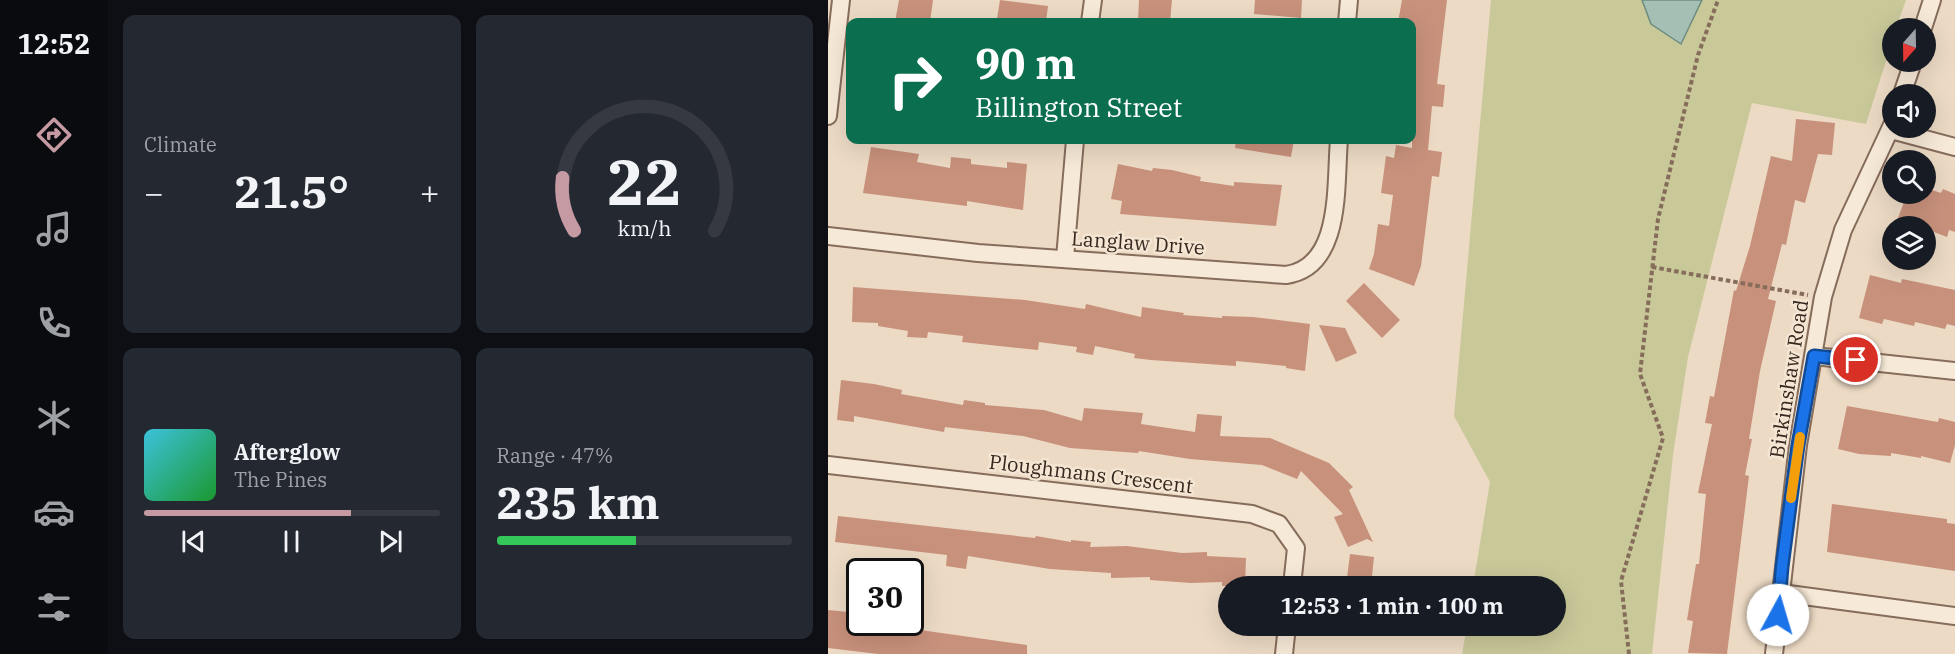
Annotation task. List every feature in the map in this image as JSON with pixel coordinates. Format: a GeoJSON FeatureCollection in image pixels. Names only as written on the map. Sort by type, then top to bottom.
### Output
{"type":"FeatureCollection","features":[{"type":"Feature","properties":{"kind":"street"},"geometry":{"type":"LineString","coordinates":[[828,116],[842,0]]}},
{"type":"Feature","properties":{"kind":"street"},"geometry":{"type":"LineString","coordinates":[[1091,18],[1093,0]]}},
{"type":"Feature","properties":{"kind":"street"},"geometry":{"type":"LineString","coordinates":[[1347,18],[1348,0]]}},
{"type":"Feature","properties":{"kind":"street"},"geometry":{"type":"LineString","coordinates":[[1926,18],[1932,0]]}},
{"type":"Feature","properties":{"kind":"street","name":"Birkinshaw Road"},"geometry":{"type":"LineString","coordinates":[[1774,654],[1782,567],[1798,445],[1823,297],[1846,222],[1886,138]]}},
{"type":"Feature","properties":{"kind":"street"},"geometry":{"type":"LineString","coordinates":[[1928,138],[1955,147]]}},
{"type":"Feature","properties":{"kind":"street"},"geometry":{"type":"LineString","coordinates":[[1065,258],[1074,144]]}},
{"type":"Feature","properties":{"kind":"street","name":"Langlaw Drive"},"geometry":{"type":"LineString","coordinates":[[828,236],[978,253],[1296,274],[1316,262],[1330,234],[1339,144]]}},
{"type":"Feature","properties":{"kind":"street"},"geometry":{"type":"LineString","coordinates":[[1814,356],[1955,371]]}},
{"type":"Feature","properties":{"kind":"street","name":"Ploughmans Crescent"},"geometry":{"type":"LineString","coordinates":[[828,465],[1252,514],[1279,524],[1296,548],[1293,576]]}},
{"type":"Feature","properties":{"kind":"street"},"geometry":{"type":"LineString","coordinates":[[1781,593],[1955,616]]}},
{"type":"Feature","properties":{"kind":"street"},"geometry":{"type":"LineString","coordinates":[[1284,654],[1286,636]]}},
{"type":"Feature","properties":{"kind":"path"},"geometry":{"type":"LineString","coordinates":[[1629,654],[1621,580],[1663,438],[1640,374],[1658,219],[1698,55],[1718,0]]}},
{"type":"Feature","properties":{"kind":"path"},"geometry":{"type":"LineString","coordinates":[[1652,267],[1823,297]]}},
{"type":"Feature","properties":{"kind":"green space"},"geometry":{"type":"Polygon","coordinates":[[[1491,0],[1906,0],[1900,18],[1882,18],[1883,72],[1866,124],[1752,103],[1688,357],[1673,455],[1652,654],[1462,654],[1465,636],[1566,636],[1566,576],[1475,576],[1490,482],[1454,416],[1491,0]]]}},
{"type":"Feature","properties":{"kind":"shaded area"},"geometry":{"type":"Polygon","coordinates":[[[1642,0],[1702,0],[1681,44],[1651,24],[1642,0]]]}},
{"type":"Feature","properties":{"kind":"building"},"geometry":{"type":"Polygon","coordinates":[[[899,0],[933,0],[931,18],[896,18],[899,0]]]}},
{"type":"Feature","properties":{"kind":"building"},"geometry":{"type":"Polygon","coordinates":[[[1000,0],[1048,6],[1046,18],[997,18],[1000,0]]]}},
{"type":"Feature","properties":{"kind":"building"},"geometry":{"type":"Polygon","coordinates":[[[1139,0],[1172,0],[1170,18],[1138,18],[1139,0]]]}},
{"type":"Feature","properties":{"kind":"building"},"geometry":{"type":"Polygon","coordinates":[[[1255,0],[1302,0],[1301,18],[1254,14],[1255,0]]]}},
{"type":"Feature","properties":{"kind":"building"},"geometry":{"type":"Polygon","coordinates":[[[1402,0],[1447,0],[1437,84],[1445,85],[1443,107],[1432,106],[1428,150],[1442,152],[1439,177],[1432,176],[1421,266],[1414,286],[1369,269],[1374,254],[1378,224],[1389,226],[1393,195],[1381,193],[1386,156],[1394,158],[1396,145],[1412,148],[1412,144],[1416,144],[1416,18],[1399,18],[1402,0]]]}},
{"type":"Feature","properties":{"kind":"building"},"geometry":{"type":"Polygon","coordinates":[[[1796,119],[1835,123],[1832,155],[1818,154],[1805,203],[1795,200],[1786,245],[1782,244],[1768,299],[1776,301],[1760,371],[1749,439],[1752,439],[1745,475],[1749,476],[1727,654],[1688,653],[1693,621],[1687,620],[1696,564],[1699,564],[1706,494],[1698,493],[1712,424],[1705,423],[1710,396],[1714,397],[1734,290],[1736,291],[1750,246],[1771,156],[1792,161],[1796,119]]]}},
{"type":"Feature","properties":{"kind":"building"},"geometry":{"type":"Polygon","coordinates":[[[1236,144],[1293,144],[1291,157],[1235,148],[1236,144]]]}},
{"type":"Feature","properties":{"kind":"building"},"geometry":{"type":"Polygon","coordinates":[[[871,147],[919,154],[917,162],[950,168],[951,157],[971,159],[971,164],[1007,168],[1007,162],[1027,164],[1023,210],[967,201],[967,206],[863,193],[871,147]]]}},
{"type":"Feature","properties":{"kind":"building"},"geometry":{"type":"Polygon","coordinates":[[[1118,164],[1152,171],[1153,168],[1172,170],[1201,177],[1200,181],[1234,186],[1234,182],[1282,185],[1276,226],[1120,214],[1122,201],[1111,199],[1118,164]]]}},
{"type":"Feature","properties":{"kind":"building"},"geometry":{"type":"Polygon","coordinates":[[[1943,189],[1955,194],[1955,232],[1949,230],[1947,237],[1936,233],[1936,216],[1899,216],[1903,204],[1936,204],[1936,191],[1941,193],[1943,189]]]}},
{"type":"Feature","properties":{"kind":"building"},"geometry":{"type":"Polygon","coordinates":[[[1870,275],[1901,283],[1902,279],[1955,290],[1955,326],[1947,324],[1945,329],[1915,322],[1914,326],[1884,319],[1882,324],[1859,318],[1870,275]]]}},
{"type":"Feature","properties":{"kind":"building"},"geometry":{"type":"Polygon","coordinates":[[[1364,283],[1400,320],[1382,338],[1346,301],[1364,283]]]}},
{"type":"Feature","properties":{"kind":"building"},"geometry":{"type":"Polygon","coordinates":[[[853,287],[1025,300],[1085,309],[1086,304],[1141,317],[1142,307],[1184,313],[1183,315],[1222,318],[1222,316],[1253,317],[1310,324],[1305,371],[1286,368],[1286,366],[1236,361],[1236,366],[1134,358],[1135,354],[1095,346],[1093,355],[1076,352],[1077,347],[1039,342],[1038,350],[962,342],[963,336],[928,332],[927,338],[907,337],[908,331],[878,326],[878,323],[852,322],[853,287]]]}},
{"type":"Feature","properties":{"kind":"building"},"geometry":{"type":"Polygon","coordinates":[[[1319,325],[1345,328],[1357,353],[1336,362],[1319,325]]]}},
{"type":"Feature","properties":{"kind":"building"},"geometry":{"type":"Polygon","coordinates":[[[841,380],[874,384],[902,390],[901,394],[963,405],[964,400],[985,403],[985,405],[1044,410],[1082,421],[1084,408],[1143,413],[1141,424],[1195,432],[1197,414],[1222,416],[1220,436],[1270,438],[1329,463],[1353,487],[1349,490],[1373,542],[1367,539],[1348,547],[1334,517],[1343,514],[1301,471],[1297,479],[1262,465],[1190,459],[1139,451],[1138,453],[1070,448],[1023,436],[945,427],[944,432],[854,416],[854,422],[837,420],[841,380]]]}},
{"type":"Feature","properties":{"kind":"building"},"geometry":{"type":"Polygon","coordinates":[[[1847,406],[1938,422],[1939,418],[1955,422],[1955,445],[1950,463],[1921,456],[1921,458],[1891,453],[1891,456],[1859,454],[1838,449],[1847,406]]]}},
{"type":"Feature","properties":{"kind":"building"},"geometry":{"type":"Polygon","coordinates":[[[1832,504],[1947,519],[1947,523],[1955,524],[1955,571],[1827,552],[1832,504]]]}},
{"type":"Feature","properties":{"kind":"building"},"geometry":{"type":"Polygon","coordinates":[[[838,516],[1035,538],[1036,536],[1071,542],[1071,540],[1091,542],[1090,547],[1127,546],[1182,553],[1207,552],[1207,556],[1246,558],[1245,576],[1218,576],[1218,582],[1191,583],[1150,580],[1150,577],[1111,578],[1111,573],[1050,569],[968,556],[966,569],[946,566],[947,555],[835,542],[838,516]]]}},
{"type":"Feature","properties":{"kind":"building"},"geometry":{"type":"Polygon","coordinates":[[[1350,554],[1374,557],[1372,576],[1347,576],[1350,554]]]}},
{"type":"Feature","properties":{"kind":"building"},"geometry":{"type":"Polygon","coordinates":[[[828,610],[846,612],[846,636],[924,636],[924,631],[1027,645],[1027,654],[878,654],[828,648],[828,610]]]}},
{"type":"Feature","properties":{"kind":"slow traffic"},"geometry":{"type":"LineString","coordinates":[[1791,498],[1800,437]]}},
{"type":"Feature","properties":{"kind":"route"},"geometry":{"type":"LineString","coordinates":[[1778,615],[1798,445],[1814,356],[1856,360]]}}]}
